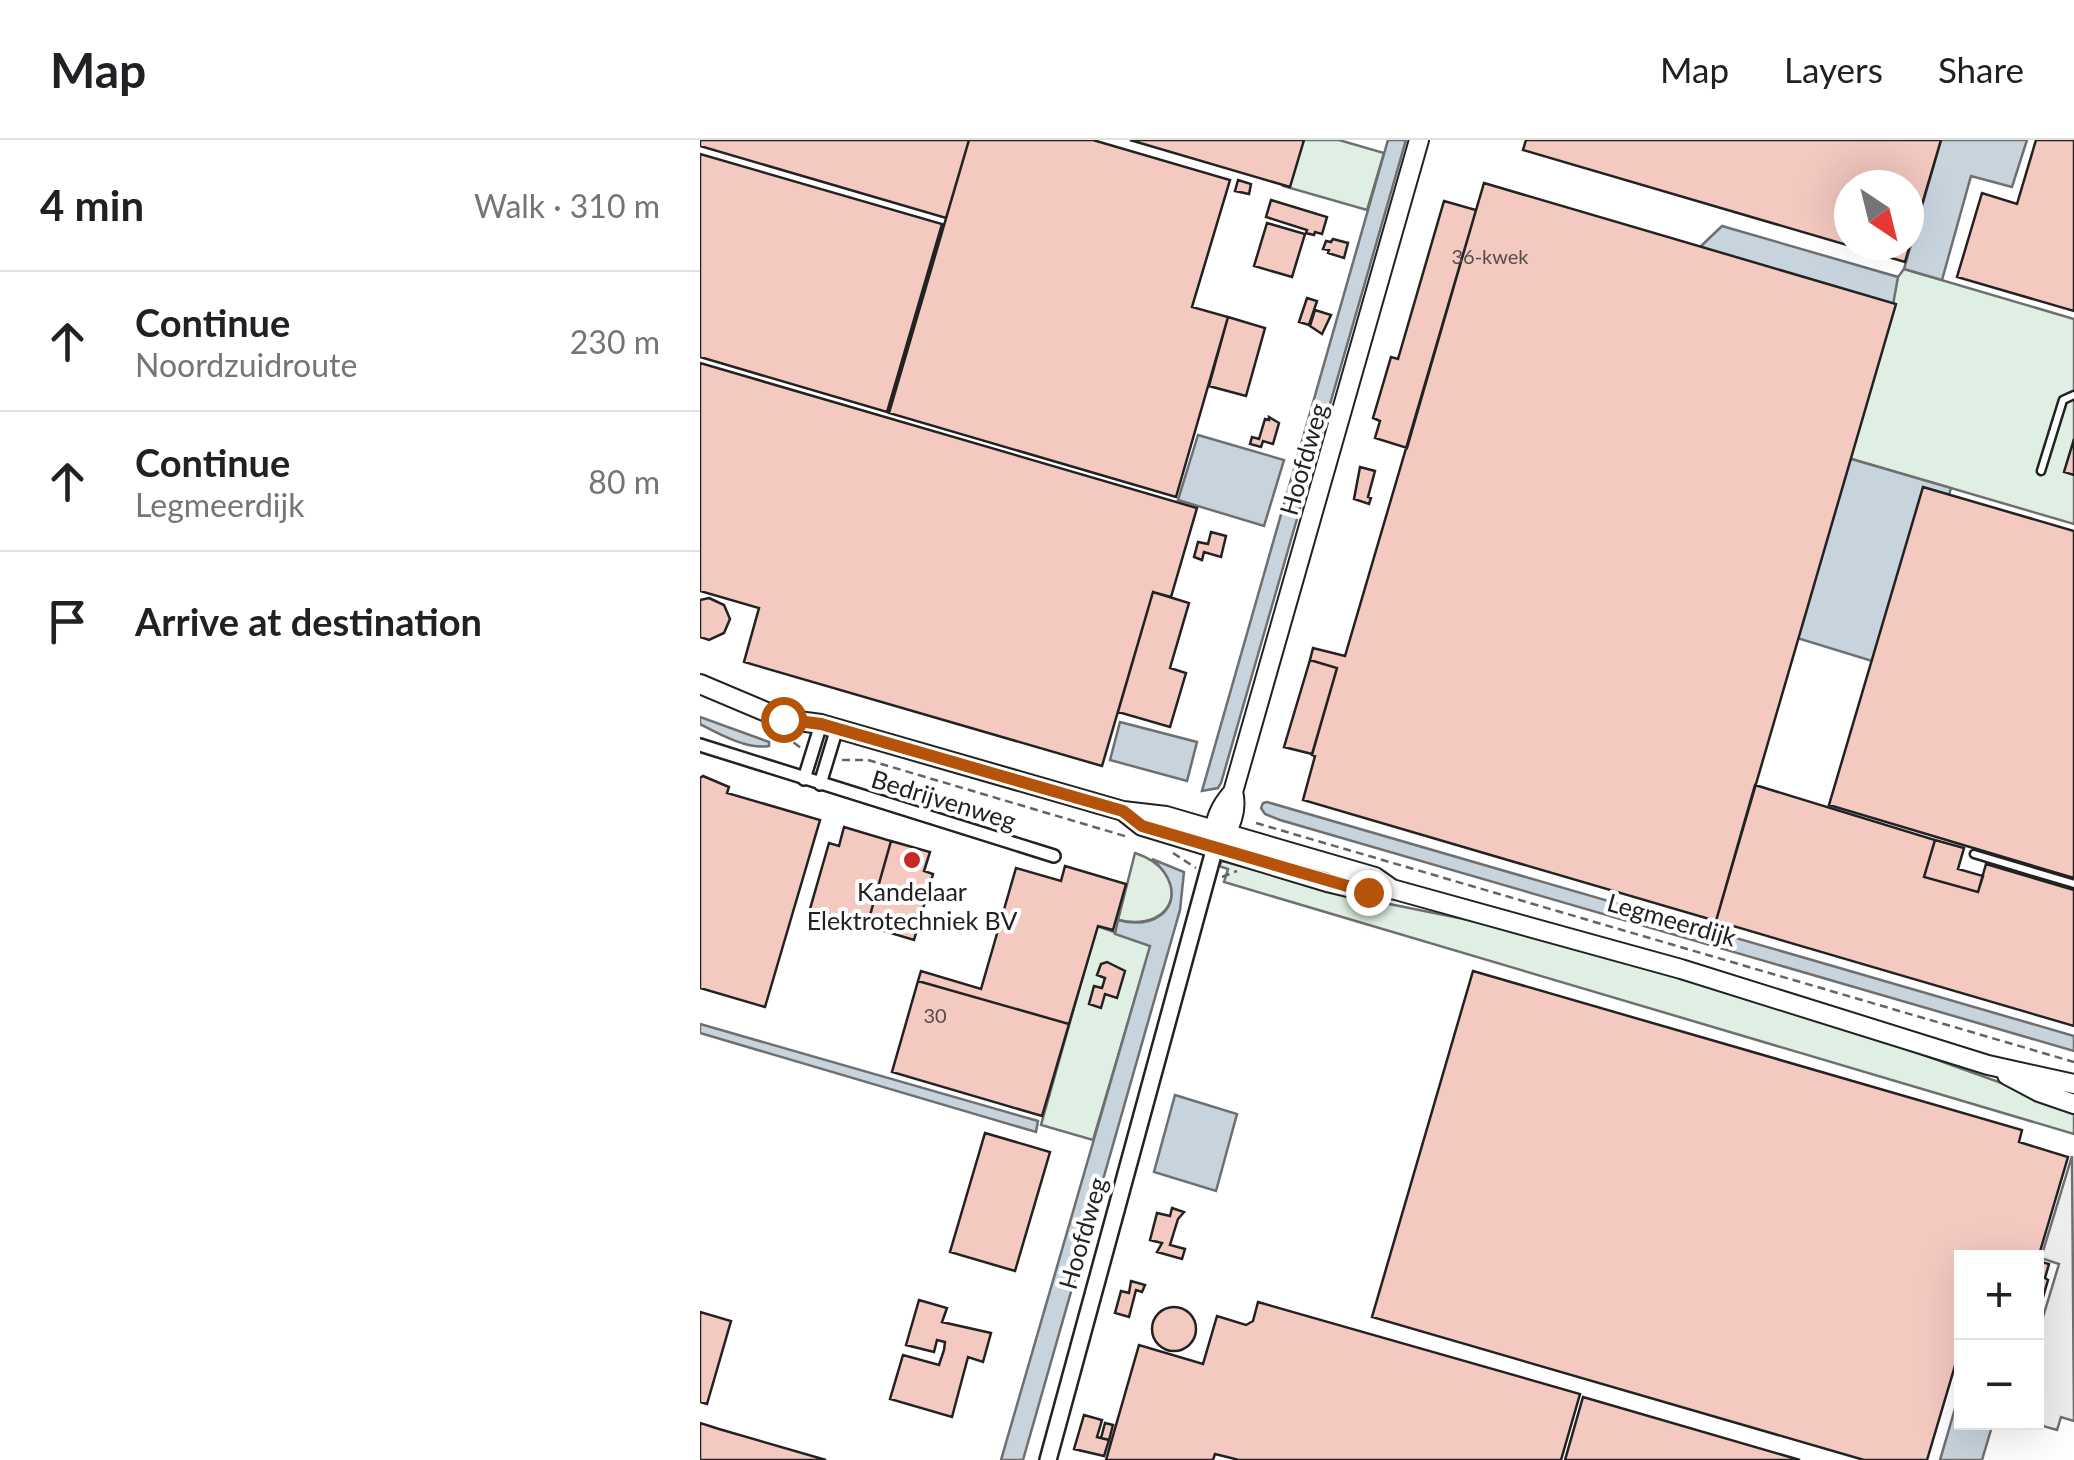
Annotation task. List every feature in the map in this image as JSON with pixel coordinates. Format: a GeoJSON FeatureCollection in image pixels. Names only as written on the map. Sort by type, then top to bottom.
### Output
{"type":"FeatureCollection","features":[{"type":"Feature","properties":{"kind":"main road","name":"Hoofdweg"},"geometry":{"type":"LineString","coordinates":[[1219,836],[1236,803],[1233,792],[1419,140]]}},
{"type":"Feature","properties":{"kind":"main road"},"geometry":{"type":"LineString","coordinates":[[700,671],[829,726]]}},
{"type":"Feature","properties":{"kind":"main road"},"geometry":{"type":"LineString","coordinates":[[700,684],[783,719],[829,726]]}},
{"type":"Feature","properties":{"kind":"main road","name":"Legmeerdijk"},"geometry":{"type":"LineString","coordinates":[[829,726],[1123,811],[1142,826],[1219,836],[1340,885],[1368,892],[1392,889],[1663,964],[1988,1065],[2074,1084]]}},
{"type":"Feature","properties":{"kind":"main road","name":"Legmeerdijk"},"geometry":{"type":"LineString","coordinates":[[1988,1065],[2040,1092],[2074,1104]]}},
{"type":"Feature","properties":{"kind":"street"},"geometry":{"type":"LineString","coordinates":[[804,779],[829,726]]}},
{"type":"Feature","properties":{"kind":"street"},"geometry":{"type":"LineString","coordinates":[[820,784],[828,758],[829,726]]}},
{"type":"Feature","properties":{"kind":"street","name":"Bedrijvenweg"},"geometry":{"type":"LineString","coordinates":[[700,745],[1054,856]]}},
{"type":"Feature","properties":{"kind":"street","name":"Hoofdweg"},"geometry":{"type":"LineString","coordinates":[[1048,1460],[1219,836]]}},
{"type":"Feature","properties":{"kind":"lane"},"geometry":{"type":"LineString","coordinates":[[2041,471],[2064,400],[2074,396]]}},
{"type":"Feature","properties":{"kind":"lane"},"geometry":{"type":"LineString","coordinates":[[1974,854],[2074,884]]}},
{"type":"Feature","properties":{"kind":"path"},"geometry":{"type":"LineString","coordinates":[[774,729],[813,753]]}},
{"type":"Feature","properties":{"kind":"path"},"geometry":{"type":"LineString","coordinates":[[828,758],[868,760],[1141,840]]}},
{"type":"Feature","properties":{"kind":"path","name":"Legmeerdijk"},"geometry":{"type":"LineString","coordinates":[[1256,823],[2074,1062]]}},
{"type":"Feature","properties":{"kind":"path"},"geometry":{"type":"LineString","coordinates":[[1159,846],[1194,866]]}},
{"type":"Feature","properties":{"kind":"green space"},"geometry":{"type":"Polygon","coordinates":[[[1297,140],[1339,140],[1384,153],[1367,210],[1283,186],[1297,140]]]}},
{"type":"Feature","properties":{"kind":"green space"},"geometry":{"type":"Polygon","coordinates":[[[1904,269],[2074,319],[2074,524],[1848,458],[1898,277],[1904,269]]]}},
{"type":"Feature","properties":{"kind":"green space"},"geometry":{"type":"Polygon","coordinates":[[[1135,853],[1165,873],[1171,898],[1166,910],[1155,918],[1139,922],[1118,920],[1135,853]]]}},
{"type":"Feature","properties":{"kind":"green space"},"geometry":{"type":"Polygon","coordinates":[[[1222,861],[1345,895],[1518,930],[1806,1013],[2074,1109],[2074,1134],[1224,882],[1228,869],[1219,866],[1222,861]]]}},
{"type":"Feature","properties":{"kind":"green space"},"geometry":{"type":"Polygon","coordinates":[[[1097,926],[1151,945],[1093,1140],[1041,1125],[1097,926]]]}},
{"type":"Feature","properties":{"kind":"shaded area"},"geometry":{"type":"Polygon","coordinates":[[[1388,140],[1406,140],[1221,783],[1218,788],[1202,791],[1388,140]]]}},
{"type":"Feature","properties":{"kind":"shaded area"},"geometry":{"type":"Polygon","coordinates":[[[1941,140],[2027,140],[2012,187],[1971,176],[1942,280],[1904,269],[1907,260],[1924,260],[1924,199],[1941,140]]]}},
{"type":"Feature","properties":{"kind":"shaded area"},"geometry":{"type":"Polygon","coordinates":[[[1722,226],[1898,277],[1893,305],[1699,248],[1722,226]]]}},
{"type":"Feature","properties":{"kind":"shaded area"},"geometry":{"type":"Polygon","coordinates":[[[1198,435],[1284,460],[1264,526],[1178,500],[1198,435]]]}},
{"type":"Feature","properties":{"kind":"shaded area"},"geometry":{"type":"Polygon","coordinates":[[[1848,458],[1951,488],[1898,669],[1797,638],[1848,458]]]}},
{"type":"Feature","properties":{"kind":"shaded area"},"geometry":{"type":"Polygon","coordinates":[[[700,717],[769,742],[769,746],[734,740],[700,724],[700,717]]]}},
{"type":"Feature","properties":{"kind":"shaded area"},"geometry":{"type":"Polygon","coordinates":[[[1120,722],[1197,742],[1187,781],[1110,760],[1120,722]]]}},
{"type":"Feature","properties":{"kind":"shaded area"},"geometry":{"type":"Polygon","coordinates":[[[1267,802],[2074,1036],[2074,1051],[1280,820],[1265,814],[1261,808],[1267,802]]]}},
{"type":"Feature","properties":{"kind":"shaded area"},"geometry":{"type":"Polygon","coordinates":[[[1152,859],[1184,872],[1180,910],[1023,1460],[1001,1460],[1150,946],[1115,934],[1118,920],[1149,921],[1168,907],[1171,897],[1164,872],[1152,859]]]}},
{"type":"Feature","properties":{"kind":"shaded area"},"geometry":{"type":"Polygon","coordinates":[[[700,1024],[1038,1121],[1036,1132],[700,1033],[700,1024]]]}},
{"type":"Feature","properties":{"kind":"shaded area"},"geometry":{"type":"Polygon","coordinates":[[[1175,1095],[1237,1114],[1216,1191],[1154,1172],[1175,1095]]]}},
{"type":"Feature","properties":{"kind":"shaded area"},"geometry":{"type":"Polygon","coordinates":[[[2072,1156],[2074,1421],[2061,1417],[2057,1430],[2044,1426],[2044,1314],[2059,1264],[2044,1259],[2072,1156]]]}},
{"type":"Feature","properties":{"kind":"shaded area"},"geometry":{"type":"Polygon","coordinates":[[[1954,1412],[1954,1430],[1991,1430],[1982,1460],[1940,1460],[1954,1412]]]}},
{"type":"Feature","properties":{"kind":"building"},"geometry":{"type":"Polygon","coordinates":[[[700,140],[969,140],[946,218],[700,146],[700,140]]]}},
{"type":"Feature","properties":{"kind":"building"},"geometry":{"type":"Polygon","coordinates":[[[969,140],[1093,140],[1230,180],[1192,307],[1228,317],[1176,497],[889,413],[969,140]]]}},
{"type":"Feature","properties":{"kind":"building"},"geometry":{"type":"Polygon","coordinates":[[[1130,140],[1304,140],[1290,187],[1130,140]]]}},
{"type":"Feature","properties":{"kind":"building"},"geometry":{"type":"Polygon","coordinates":[[[1526,140],[1941,140],[1924,198],[1924,170],[1834,170],[1834,241],[1523,150],[1526,140]]]}},
{"type":"Feature","properties":{"kind":"building"},"geometry":{"type":"Polygon","coordinates":[[[2036,140],[2074,140],[2074,311],[1957,277],[1982,193],[2017,204],[2036,140]]]}},
{"type":"Feature","properties":{"kind":"building"},"geometry":{"type":"Polygon","coordinates":[[[700,154],[942,224],[887,412],[700,357],[700,154]]]}},
{"type":"Feature","properties":{"kind":"building"},"geometry":{"type":"Polygon","coordinates":[[[1238,180],[1251,184],[1249,194],[1235,191],[1238,180]]]}},
{"type":"Feature","properties":{"kind":"building"},"geometry":{"type":"Polygon","coordinates":[[[1484,183],[1896,304],[1716,921],[1303,800],[1337,668],[1310,660],[1313,648],[1345,656],[1484,183]]]}},
{"type":"Feature","properties":{"kind":"building"},"geometry":{"type":"Polygon","coordinates":[[[1271,200],[1327,217],[1322,234],[1306,233],[1307,230],[1266,217],[1271,200]]]}},
{"type":"Feature","properties":{"kind":"building"},"geometry":{"type":"Polygon","coordinates":[[[1444,201],[1476,210],[1407,448],[1375,438],[1380,421],[1373,418],[1391,357],[1398,359],[1444,201]]]}},
{"type":"Feature","properties":{"kind":"building"},"geometry":{"type":"Polygon","coordinates":[[[1267,223],[1305,234],[1292,277],[1254,266],[1267,223]]]}},
{"type":"Feature","properties":{"kind":"building"},"geometry":{"type":"Polygon","coordinates":[[[1326,241],[1348,243],[1344,258],[1323,249],[1326,241]]]}},
{"type":"Feature","properties":{"kind":"building"},"geometry":{"type":"Polygon","coordinates":[[[1307,298],[1317,301],[1309,325],[1299,322],[1307,298]]]}},
{"type":"Feature","properties":{"kind":"building"},"geometry":{"type":"Polygon","coordinates":[[[1315,310],[1331,315],[1322,334],[1310,326],[1315,310]]]}},
{"type":"Feature","properties":{"kind":"building"},"geometry":{"type":"Polygon","coordinates":[[[1228,317],[1265,328],[1246,396],[1209,386],[1228,317]]]}},
{"type":"Feature","properties":{"kind":"building"},"geometry":{"type":"Polygon","coordinates":[[[700,363],[1197,508],[1171,597],[1153,592],[1102,766],[744,662],[759,608],[700,591],[700,363]]]}},
{"type":"Feature","properties":{"kind":"building"},"geometry":{"type":"Polygon","coordinates":[[[1269,417],[1279,423],[1273,444],[1250,444],[1252,437],[1259,439],[1269,417]]]}},
{"type":"Feature","properties":{"kind":"building"},"geometry":{"type":"Polygon","coordinates":[[[2074,439],[2074,475],[2064,472],[2074,439]]]}},
{"type":"Feature","properties":{"kind":"building"},"geometry":{"type":"Polygon","coordinates":[[[1360,467],[1375,471],[1369,504],[1354,499],[1360,467]]]}},
{"type":"Feature","properties":{"kind":"building"},"geometry":{"type":"Polygon","coordinates":[[[1923,487],[2074,531],[2074,878],[1829,805],[1923,487]]]}},
{"type":"Feature","properties":{"kind":"building"},"geometry":{"type":"Polygon","coordinates":[[[1211,532],[1226,536],[1221,557],[1204,552],[1202,560],[1194,557],[1198,542],[1208,544],[1211,532]]]}},
{"type":"Feature","properties":{"kind":"building"},"geometry":{"type":"Polygon","coordinates":[[[1153,592],[1189,603],[1170,668],[1186,673],[1170,727],[1118,712],[1153,592]]]}},
{"type":"Feature","properties":{"kind":"building"},"geometry":{"type":"Polygon","coordinates":[[[709,598],[724,605],[730,619],[724,633],[709,640],[700,637],[700,600],[709,598]]]}},
{"type":"Feature","properties":{"kind":"building"},"geometry":{"type":"Polygon","coordinates":[[[1310,660],[1337,668],[1312,754],[1284,747],[1310,660]]]}},
{"type":"Feature","properties":{"kind":"building"},"geometry":{"type":"Polygon","coordinates":[[[703,776],[729,787],[727,793],[820,820],[765,1007],[700,988],[703,776]]]}},
{"type":"Feature","properties":{"kind":"building"},"geometry":{"type":"Polygon","coordinates":[[[1755,785],[1935,840],[1924,877],[1978,892],[1986,864],[2074,890],[2074,1026],[1716,921],[1755,785]]]}},
{"type":"Feature","properties":{"kind":"building"},"geometry":{"type":"Polygon","coordinates":[[[844,827],[891,841],[867,926],[810,909],[829,843],[839,846],[844,827]]]}},
{"type":"Feature","properties":{"kind":"building"},"geometry":{"type":"Polygon","coordinates":[[[1935,840],[1964,848],[1958,869],[1983,876],[1978,892],[1924,877],[1935,840]]]}},
{"type":"Feature","properties":{"kind":"building"},"geometry":{"type":"Polygon","coordinates":[[[891,841],[930,852],[924,871],[933,874],[914,940],[867,926],[891,841]]]}},
{"type":"Feature","properties":{"kind":"building"},"geometry":{"type":"Polygon","coordinates":[[[1065,866],[1126,884],[1113,930],[1098,926],[1069,1024],[918,981],[921,971],[981,989],[1016,868],[1061,881],[1065,866]]]}},
{"type":"Feature","properties":{"kind":"building"},"geometry":{"type":"Polygon","coordinates":[[[1107,962],[1125,971],[1117,998],[1105,994],[1101,1008],[1089,1004],[1094,986],[1102,988],[1105,978],[1097,975],[1101,964],[1107,962]]]}},
{"type":"Feature","properties":{"kind":"building"},"geometry":{"type":"Polygon","coordinates":[[[1473,971],[2022,1130],[2019,1142],[2068,1157],[2040,1250],[1954,1250],[1954,1369],[1927,1460],[1864,1460],[1372,1317],[1473,971]]]}},
{"type":"Feature","properties":{"kind":"building"},"geometry":{"type":"Polygon","coordinates":[[[918,981],[1069,1024],[1042,1116],[892,1072],[918,981]]]}},
{"type":"Feature","properties":{"kind":"building"},"geometry":{"type":"Polygon","coordinates":[[[985,1133],[1050,1152],[1015,1271],[950,1252],[985,1133]]]}},
{"type":"Feature","properties":{"kind":"building"},"geometry":{"type":"Polygon","coordinates":[[[1172,1208],[1184,1212],[1170,1245],[1185,1249],[1182,1259],[1157,1252],[1162,1243],[1150,1240],[1157,1213],[1170,1216],[1172,1208]]]}},
{"type":"Feature","properties":{"kind":"building"},"geometry":{"type":"Polygon","coordinates":[[[2044,1263],[2049,1264],[2045,1278],[2048,1280],[2044,1294],[2044,1263]]]}},
{"type":"Feature","properties":{"kind":"building"},"geometry":{"type":"Polygon","coordinates":[[[1131,1281],[1145,1285],[1142,1292],[1136,1290],[1129,1317],[1115,1313],[1121,1291],[1129,1293],[1131,1281]]]}},
{"type":"Feature","properties":{"kind":"building"},"geometry":{"type":"Polygon","coordinates":[[[919,1300],[947,1308],[942,1322],[991,1333],[983,1362],[968,1357],[952,1417],[890,1399],[903,1355],[939,1365],[944,1350],[945,1342],[937,1340],[934,1352],[906,1345],[919,1300]]]}},
{"type":"Feature","properties":{"kind":"building"},"geometry":{"type":"Polygon","coordinates":[[[1258,1302],[1580,1394],[1561,1460],[1239,1460],[1215,1454],[1213,1460],[1106,1460],[1139,1345],[1203,1364],[1217,1316],[1246,1325],[1253,1321],[1258,1302]]]}},
{"type":"Feature","properties":{"kind":"building"},"geometry":{"type":"Polygon","coordinates":[[[1174,1307],[1190,1313],[1196,1329],[1190,1345],[1174,1351],[1158,1345],[1152,1329],[1158,1313],[1174,1307]]]}},
{"type":"Feature","properties":{"kind":"building"},"geometry":{"type":"Polygon","coordinates":[[[700,1312],[731,1321],[707,1404],[700,1402],[700,1312]]]}},
{"type":"Feature","properties":{"kind":"building"},"geometry":{"type":"Polygon","coordinates":[[[1583,1397],[1800,1460],[1565,1460],[1583,1397]]]}},
{"type":"Feature","properties":{"kind":"building"},"geometry":{"type":"Polygon","coordinates":[[[1084,1415],[1102,1420],[1097,1437],[1109,1440],[1104,1456],[1074,1449],[1084,1415]]]}},
{"type":"Feature","properties":{"kind":"building"},"geometry":{"type":"Polygon","coordinates":[[[700,1423],[719,1429],[826,1460],[700,1460],[700,1423]]]}},
{"type":"Feature","properties":{"kind":"building"},"geometry":{"type":"Polygon","coordinates":[[[1105,1423],[1113,1425],[1109,1440],[1101,1438],[1105,1423]]]}},
{"type":"Feature","properties":{"kind":"place","name":"Kandelaar Elektrotechniek BV"},"geometry":{"type":"Point","coordinates":[912,860]}},
{"type":"Feature","properties":{"kind":"route"},"geometry":{"type":"LineString","coordinates":[[783,719],[821,724],[1123,811],[1142,826],[1368,892]]}}]}
